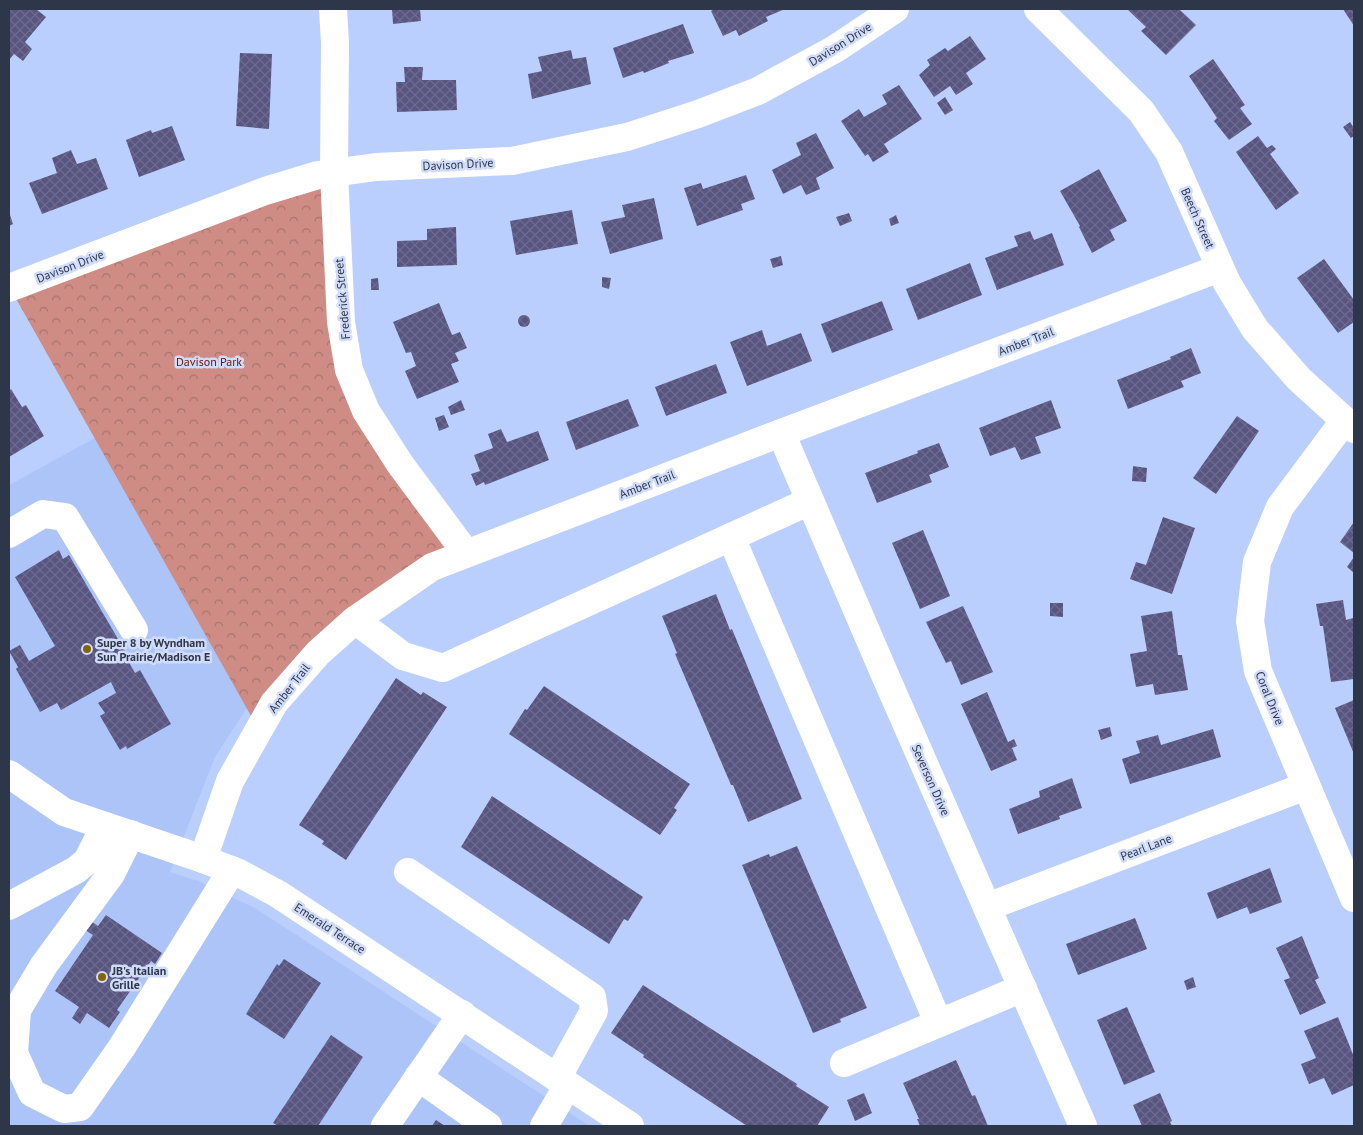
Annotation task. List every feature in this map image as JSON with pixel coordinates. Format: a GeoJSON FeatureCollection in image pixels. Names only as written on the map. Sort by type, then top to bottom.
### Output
{"type":"FeatureCollection","features":[{"type":"Feature","properties":{"kind":"street","name":"Frederick Street"},"geometry":{"type":"LineString","coordinates":[[333,9],[335,43],[334,173],[341,322],[350,370],[366,411],[400,464],[466,553]]}},
{"type":"Feature","properties":{"kind":"street","name":"Davison Drive"},"geometry":{"type":"LineString","coordinates":[[9,288],[265,191],[318,175],[376,167],[512,161],[627,137],[698,114],[758,90],[835,49],[894,9]]}},
{"type":"Feature","properties":{"kind":"street","name":"Beech Street"},"geometry":{"type":"LineString","coordinates":[[1038,9],[1142,111],[1169,152],[1227,283],[1255,330],[1299,379],[1349,425]]}},
{"type":"Feature","properties":{"kind":"street","name":"Amber Trail"},"geometry":{"type":"LineString","coordinates":[[203,859],[230,781],[274,703],[318,653],[355,620],[432,567],[1220,268]]}},
{"type":"Feature","properties":{"kind":"street","name":"Coral Drive"},"geometry":{"type":"LineString","coordinates":[[1349,425],[1280,507],[1257,562],[1250,621],[1258,671],[1354,898]]}},
{"type":"Feature","properties":{"kind":"street","name":"Severson Drive"},"geometry":{"type":"LineString","coordinates":[[781,433],[884,675],[1083,1126]]}},
{"type":"Feature","properties":{"kind":"street"},"geometry":{"type":"LineString","coordinates":[[355,620],[403,656],[443,668],[810,501]]}},
{"type":"Feature","properties":{"kind":"street"},"geometry":{"type":"LineString","coordinates":[[9,534],[43,514],[65,517],[134,630]]}},
{"type":"Feature","properties":{"kind":"street"},"geometry":{"type":"LineString","coordinates":[[731,537],[938,1022]]}},
{"type":"Feature","properties":{"kind":"street","name":"Emerald Terrace"},"geometry":{"type":"LineString","coordinates":[[13,785],[64,812],[232,870],[278,894],[630,1126]]}},
{"type":"Feature","properties":{"kind":"street","name":"Pearl Lane"},"geometry":{"type":"LineString","coordinates":[[987,907],[1306,786]]}},
{"type":"Feature","properties":{"kind":"street"},"geometry":{"type":"LineString","coordinates":[[10,903],[76,870],[87,861],[105,826]]}},
{"type":"Feature","properties":{"kind":"street"},"geometry":{"type":"LineString","coordinates":[[131,834],[110,874],[44,965],[17,1010],[14,1052],[32,1093],[64,1109],[80,1107],[122,1047],[232,870]]}},
{"type":"Feature","properties":{"kind":"street"},"geometry":{"type":"LineString","coordinates":[[408,872],[592,997],[594,1011],[544,1126]]}},
{"type":"Feature","properties":{"kind":"street"},"geometry":{"type":"LineString","coordinates":[[844,1063],[1023,988]]}},
{"type":"Feature","properties":{"kind":"street"},"geometry":{"type":"LineString","coordinates":[[385,1126],[462,1014]]}},
{"type":"Feature","properties":{"kind":"street"},"geometry":{"type":"LineString","coordinates":[[418,1078],[488,1126]]}},
{"type":"Feature","properties":{"kind":"shaded area"},"geometry":{"type":"Polygon","coordinates":[[[95,438],[247,708],[215,757],[170,872],[198,881],[255,908],[590,1126],[9,1126],[9,485],[95,438]]]}},
{"type":"Feature","properties":{"kind":"green space","name":"Davison Park"},"geometry":{"type":"Polygon","coordinates":[[[334,173],[349,370],[466,553],[355,620],[259,730],[10,288],[334,173]]]}},
{"type":"Feature","properties":{"kind":"building"},"geometry":{"type":"Polygon","coordinates":[[[9,9],[36,9],[46,17],[25,42],[32,49],[23,61],[14,54],[9,60],[9,9]]]}},
{"type":"Feature","properties":{"kind":"building"},"geometry":{"type":"Polygon","coordinates":[[[392,9],[420,9],[421,21],[393,24],[392,9]]]}},
{"type":"Feature","properties":{"kind":"building"},"geometry":{"type":"Polygon","coordinates":[[[715,9],[785,9],[766,17],[768,21],[739,36],[736,30],[723,36],[711,11],[715,9]]]}},
{"type":"Feature","properties":{"kind":"building"},"geometry":{"type":"Polygon","coordinates":[[[1127,9],[1179,9],[1196,25],[1166,55],[1141,31],[1146,27],[1127,9]]]}},
{"type":"Feature","properties":{"kind":"building"},"geometry":{"type":"Polygon","coordinates":[[[1343,9],[1354,9],[1354,26],[1343,9]]]}},
{"type":"Feature","properties":{"kind":"building"},"geometry":{"type":"Polygon","coordinates":[[[683,24],[694,53],[668,61],[669,63],[644,73],[643,71],[623,78],[613,48],[683,24]]]}},
{"type":"Feature","properties":{"kind":"building"},"geometry":{"type":"Polygon","coordinates":[[[970,36],[986,59],[966,73],[973,84],[956,95],[950,86],[934,97],[919,75],[930,65],[927,60],[945,48],[948,51],[970,36]]]}},
{"type":"Feature","properties":{"kind":"building"},"geometry":{"type":"Polygon","coordinates":[[[571,50],[573,59],[586,57],[591,84],[532,99],[528,74],[542,71],[538,57],[571,50]]]}},
{"type":"Feature","properties":{"kind":"building"},"geometry":{"type":"Polygon","coordinates":[[[240,53],[272,54],[269,129],[236,126],[240,53]]]}},
{"type":"Feature","properties":{"kind":"building"},"geometry":{"type":"Polygon","coordinates":[[[1213,59],[1245,105],[1240,108],[1252,124],[1229,140],[1214,121],[1217,118],[1189,76],[1213,59]]]}},
{"type":"Feature","properties":{"kind":"building"},"geometry":{"type":"Polygon","coordinates":[[[404,67],[423,67],[422,80],[456,80],[457,110],[397,112],[396,82],[405,82],[404,67]]]}},
{"type":"Feature","properties":{"kind":"building"},"geometry":{"type":"Polygon","coordinates":[[[899,85],[922,119],[884,144],[889,152],[873,162],[868,154],[865,156],[841,121],[859,109],[864,117],[887,104],[882,95],[899,85]]]}},
{"type":"Feature","properties":{"kind":"building"},"geometry":{"type":"Polygon","coordinates":[[[945,97],[953,110],[945,115],[937,103],[945,97]]]}},
{"type":"Feature","properties":{"kind":"building"},"geometry":{"type":"Polygon","coordinates":[[[1350,122],[1354,128],[1354,136],[1351,138],[1343,127],[1350,122]]]}},
{"type":"Feature","properties":{"kind":"building"},"geometry":{"type":"Polygon","coordinates":[[[172,126],[185,160],[139,177],[126,140],[151,130],[152,133],[172,126]]]}},
{"type":"Feature","properties":{"kind":"building"},"geometry":{"type":"Polygon","coordinates":[[[816,133],[834,168],[816,178],[820,189],[806,195],[801,185],[783,194],[772,170],[801,155],[796,143],[816,133]]]}},
{"type":"Feature","properties":{"kind":"building"},"geometry":{"type":"Polygon","coordinates":[[[1258,136],[1267,148],[1272,145],[1276,149],[1270,154],[1299,193],[1276,210],[1236,152],[1258,136]]]}},
{"type":"Feature","properties":{"kind":"building"},"geometry":{"type":"Polygon","coordinates":[[[71,150],[77,164],[96,158],[108,189],[42,214],[29,183],[57,173],[52,158],[71,150]]]}},
{"type":"Feature","properties":{"kind":"building"},"geometry":{"type":"Polygon","coordinates":[[[1099,169],[1127,221],[1110,230],[1115,240],[1092,253],[1080,226],[1060,191],[1099,169]]]}},
{"type":"Feature","properties":{"kind":"building"},"geometry":{"type":"Polygon","coordinates":[[[746,175],[755,199],[741,204],[743,210],[697,226],[684,188],[701,183],[703,189],[746,175]]]}},
{"type":"Feature","properties":{"kind":"building"},"geometry":{"type":"Polygon","coordinates":[[[654,198],[663,239],[610,254],[601,222],[625,217],[622,205],[654,198]]]}},
{"type":"Feature","properties":{"kind":"building"},"geometry":{"type":"Polygon","coordinates":[[[572,210],[578,244],[516,255],[510,221],[572,210]]]}},
{"type":"Feature","properties":{"kind":"building"},"geometry":{"type":"Polygon","coordinates":[[[9,212],[13,224],[9,226],[9,212]]]}},
{"type":"Feature","properties":{"kind":"building"},"geometry":{"type":"Polygon","coordinates":[[[849,213],[852,221],[840,226],[836,217],[849,213]]]}},
{"type":"Feature","properties":{"kind":"building"},"geometry":{"type":"Polygon","coordinates":[[[896,215],[899,223],[891,226],[889,219],[896,215]]]}},
{"type":"Feature","properties":{"kind":"building"},"geometry":{"type":"Polygon","coordinates":[[[456,227],[457,265],[397,267],[397,241],[427,240],[427,229],[456,227]]]}},
{"type":"Feature","properties":{"kind":"building"},"geometry":{"type":"Polygon","coordinates":[[[1030,231],[1034,240],[1052,233],[1064,265],[997,290],[985,258],[1018,246],[1014,236],[1030,231]]]}},
{"type":"Feature","properties":{"kind":"building"},"geometry":{"type":"Polygon","coordinates":[[[781,256],[783,265],[773,268],[770,259],[781,256]]]}},
{"type":"Feature","properties":{"kind":"building"},"geometry":{"type":"Polygon","coordinates":[[[1324,259],[1354,300],[1354,322],[1338,333],[1297,278],[1324,259]]]}},
{"type":"Feature","properties":{"kind":"building"},"geometry":{"type":"Polygon","coordinates":[[[970,263],[982,295],[918,320],[906,289],[970,263]]]}},
{"type":"Feature","properties":{"kind":"building"},"geometry":{"type":"Polygon","coordinates":[[[602,277],[611,278],[609,289],[602,287],[602,277]]]}},
{"type":"Feature","properties":{"kind":"building"},"geometry":{"type":"Polygon","coordinates":[[[378,278],[379,290],[371,290],[371,279],[378,278]]]}},
{"type":"Feature","properties":{"kind":"building"},"geometry":{"type":"Polygon","coordinates":[[[882,301],[893,330],[832,353],[821,324],[882,301]]]}},
{"type":"Feature","properties":{"kind":"building"},"geometry":{"type":"Polygon","coordinates":[[[439,303],[452,335],[460,332],[467,348],[455,353],[459,361],[451,364],[459,382],[417,399],[405,371],[416,366],[411,352],[406,353],[393,322],[439,303]]]}},
{"type":"Feature","properties":{"kind":"building"},"geometry":{"type":"Polygon","coordinates":[[[522,315],[526,315],[530,321],[526,327],[522,327],[518,323],[518,319],[522,315]]]}},
{"type":"Feature","properties":{"kind":"building"},"geometry":{"type":"Polygon","coordinates":[[[762,330],[767,346],[801,333],[812,361],[747,386],[730,342],[762,330]]]}},
{"type":"Feature","properties":{"kind":"building"},"geometry":{"type":"Polygon","coordinates":[[[1191,348],[1201,373],[1181,381],[1184,387],[1128,409],[1117,380],[1171,359],[1170,357],[1191,348]]]}},
{"type":"Feature","properties":{"kind":"building"},"geometry":{"type":"Polygon","coordinates":[[[716,364],[727,393],[666,416],[655,387],[716,364]]]}},
{"type":"Feature","properties":{"kind":"building"},"geometry":{"type":"Polygon","coordinates":[[[11,389],[22,407],[26,405],[44,436],[9,457],[9,391],[11,389]]]}},
{"type":"Feature","properties":{"kind":"building"},"geometry":{"type":"Polygon","coordinates":[[[628,399],[639,426],[576,450],[566,422],[628,399]]]}},
{"type":"Feature","properties":{"kind":"building"},"geometry":{"type":"Polygon","coordinates":[[[461,400],[465,410],[451,415],[448,407],[461,400]]]}},
{"type":"Feature","properties":{"kind":"building"},"geometry":{"type":"Polygon","coordinates":[[[1051,400],[1061,428],[1035,437],[1041,453],[1021,460],[1015,447],[990,456],[979,428],[1051,400]]]}},
{"type":"Feature","properties":{"kind":"building"},"geometry":{"type":"Polygon","coordinates":[[[444,415],[449,427],[439,431],[435,418],[444,415]]]}},
{"type":"Feature","properties":{"kind":"building"},"geometry":{"type":"Polygon","coordinates":[[[1237,416],[1259,431],[1216,494],[1193,478],[1237,416]]]}},
{"type":"Feature","properties":{"kind":"building"},"geometry":{"type":"Polygon","coordinates":[[[501,429],[507,442],[538,431],[549,460],[485,485],[484,482],[476,486],[471,474],[480,471],[474,455],[493,448],[488,434],[501,429]]]}},
{"type":"Feature","properties":{"kind":"building"},"geometry":{"type":"Polygon","coordinates":[[[939,443],[949,467],[929,475],[932,482],[877,503],[865,473],[939,443]]]}},
{"type":"Feature","properties":{"kind":"building"},"geometry":{"type":"Polygon","coordinates":[[[1133,466],[1147,468],[1146,482],[1132,481],[1133,466]]]}},
{"type":"Feature","properties":{"kind":"building"},"geometry":{"type":"Polygon","coordinates":[[[1163,517],[1195,528],[1172,594],[1130,579],[1136,562],[1146,565],[1163,517]]]}},
{"type":"Feature","properties":{"kind":"building"},"geometry":{"type":"Polygon","coordinates":[[[1354,522],[1354,553],[1340,542],[1354,522]]]}},
{"type":"Feature","properties":{"kind":"building"},"geometry":{"type":"Polygon","coordinates":[[[923,530],[950,596],[920,609],[892,543],[923,530]]]}},
{"type":"Feature","properties":{"kind":"building","name":"Super 8 by Wyndham Sun Prairie/Madison E"},"geometry":{"type":"Polygon","coordinates":[[[59,550],[63,559],[69,555],[125,651],[123,652],[135,673],[140,670],[171,724],[127,749],[126,746],[120,750],[100,716],[105,713],[98,703],[116,693],[111,682],[61,710],[57,703],[40,712],[16,669],[18,667],[9,651],[20,645],[29,661],[55,646],[15,577],[59,550]]]}},
{"type":"Feature","properties":{"kind":"building"},"geometry":{"type":"Polygon","coordinates":[[[1354,557],[1354,573],[1347,567],[1354,557]]]}},
{"type":"Feature","properties":{"kind":"building"},"geometry":{"type":"Polygon","coordinates":[[[716,594],[802,799],[748,822],[675,654],[677,653],[662,616],[716,594]]]}},
{"type":"Feature","properties":{"kind":"building"},"geometry":{"type":"Polygon","coordinates":[[[1343,600],[1346,620],[1353,618],[1354,624],[1354,679],[1331,682],[1323,626],[1320,626],[1316,604],[1343,600]]]}},
{"type":"Feature","properties":{"kind":"building"},"geometry":{"type":"Polygon","coordinates":[[[1050,603],[1063,603],[1063,617],[1050,616],[1050,603]]]}},
{"type":"Feature","properties":{"kind":"building"},"geometry":{"type":"Polygon","coordinates":[[[963,606],[993,672],[961,685],[951,661],[946,663],[926,622],[963,606]]]}},
{"type":"Feature","properties":{"kind":"building"},"geometry":{"type":"Polygon","coordinates":[[[1172,611],[1178,655],[1182,655],[1188,690],[1155,695],[1153,684],[1136,687],[1130,654],[1147,651],[1141,616],[1172,611]]]}},
{"type":"Feature","properties":{"kind":"building"},"geometry":{"type":"Polygon","coordinates":[[[396,678],[421,695],[423,692],[447,707],[346,860],[322,844],[324,841],[299,825],[396,678]]]}},
{"type":"Feature","properties":{"kind":"building"},"geometry":{"type":"Polygon","coordinates":[[[544,686],[690,784],[674,808],[677,810],[660,835],[509,734],[525,709],[527,710],[544,686]]]}},
{"type":"Feature","properties":{"kind":"building"},"geometry":{"type":"Polygon","coordinates":[[[987,692],[1008,742],[1014,739],[1017,746],[1012,748],[1017,760],[991,771],[961,704],[987,692]]]}},
{"type":"Feature","properties":{"kind":"building"},"geometry":{"type":"Polygon","coordinates":[[[1354,700],[1354,754],[1335,708],[1354,700]]]}},
{"type":"Feature","properties":{"kind":"building"},"geometry":{"type":"Polygon","coordinates":[[[1110,727],[1112,736],[1101,740],[1098,730],[1110,727]]]}},
{"type":"Feature","properties":{"kind":"building"},"geometry":{"type":"Polygon","coordinates":[[[1213,729],[1221,757],[1130,784],[1122,759],[1140,753],[1136,741],[1158,735],[1161,745],[1213,729]]]}},
{"type":"Feature","properties":{"kind":"building"},"geometry":{"type":"Polygon","coordinates":[[[1072,778],[1082,808],[1059,816],[1060,819],[1018,834],[1009,809],[1040,797],[1039,791],[1072,778]]]}},
{"type":"Feature","properties":{"kind":"building"},"geometry":{"type":"Polygon","coordinates":[[[492,796],[643,897],[628,921],[624,919],[609,944],[461,847],[492,796]]]}},
{"type":"Feature","properties":{"kind":"building"},"geometry":{"type":"Polygon","coordinates":[[[797,846],[867,1008],[840,1019],[841,1022],[813,1033],[742,865],[769,854],[770,857],[797,846]]]}},
{"type":"Feature","properties":{"kind":"building"},"geometry":{"type":"Polygon","coordinates":[[[1270,868],[1282,902],[1250,914],[1247,907],[1217,919],[1207,893],[1270,868]]]}},
{"type":"Feature","properties":{"kind":"building","name":"JB's Italian Grille"},"geometry":{"type":"Polygon","coordinates":[[[106,915],[162,953],[155,964],[151,961],[117,1010],[120,1012],[109,1028],[87,1013],[80,1024],[72,1018],[79,1007],[55,991],[93,935],[85,930],[91,921],[98,926],[106,915]]]}},
{"type":"Feature","properties":{"kind":"building"},"geometry":{"type":"Polygon","coordinates":[[[1135,918],[1147,949],[1078,975],[1066,944],[1135,918]]]}},
{"type":"Feature","properties":{"kind":"building"},"geometry":{"type":"Polygon","coordinates":[[[1302,936],[1319,978],[1315,980],[1326,1003],[1300,1015],[1284,980],[1290,978],[1276,948],[1302,936]]]}},
{"type":"Feature","properties":{"kind":"building"},"geometry":{"type":"Polygon","coordinates":[[[284,959],[321,983],[284,1039],[246,1014],[277,964],[279,966],[284,959]]]}},
{"type":"Feature","properties":{"kind":"building"},"geometry":{"type":"Polygon","coordinates":[[[1193,977],[1196,987],[1187,990],[1184,981],[1193,977]]]}},
{"type":"Feature","properties":{"kind":"building"},"geometry":{"type":"Polygon","coordinates":[[[643,985],[797,1084],[796,1086],[829,1107],[817,1126],[747,1126],[643,1057],[644,1055],[611,1033],[643,985]]]}},
{"type":"Feature","properties":{"kind":"building"},"geometry":{"type":"Polygon","coordinates":[[[1127,1007],[1155,1072],[1124,1085],[1097,1020],[1127,1007]]]}},
{"type":"Feature","properties":{"kind":"building"},"geometry":{"type":"Polygon","coordinates":[[[1338,1017],[1354,1057],[1354,1085],[1332,1095],[1324,1078],[1309,1084],[1301,1064],[1316,1058],[1304,1031],[1338,1017]]]}},
{"type":"Feature","properties":{"kind":"building"},"geometry":{"type":"Polygon","coordinates":[[[331,1035],[363,1057],[318,1126],[278,1126],[273,1123],[331,1035]]]}},
{"type":"Feature","properties":{"kind":"building"},"geometry":{"type":"Polygon","coordinates":[[[956,1060],[972,1096],[975,1095],[988,1126],[920,1126],[917,1119],[919,1119],[903,1083],[956,1060]]]}},
{"type":"Feature","properties":{"kind":"building"},"geometry":{"type":"Polygon","coordinates":[[[864,1093],[872,1113],[855,1121],[847,1100],[864,1093]]]}},
{"type":"Feature","properties":{"kind":"building"},"geometry":{"type":"Polygon","coordinates":[[[1160,1093],[1172,1121],[1170,1122],[1172,1126],[1142,1126],[1133,1105],[1160,1093]]]}},
{"type":"Feature","properties":{"kind":"building"},"geometry":{"type":"Polygon","coordinates":[[[436,1120],[445,1126],[432,1126],[436,1120]]]}},
{"type":"Feature","properties":{"kind":"place","name":"Super 8 by Wyndham Sun Prairie/Madison E"},"geometry":{"type":"Point","coordinates":[87,649]}},
{"type":"Feature","properties":{"kind":"place","name":"JB's Italian Grille"},"geometry":{"type":"Point","coordinates":[102,977]}}]}
